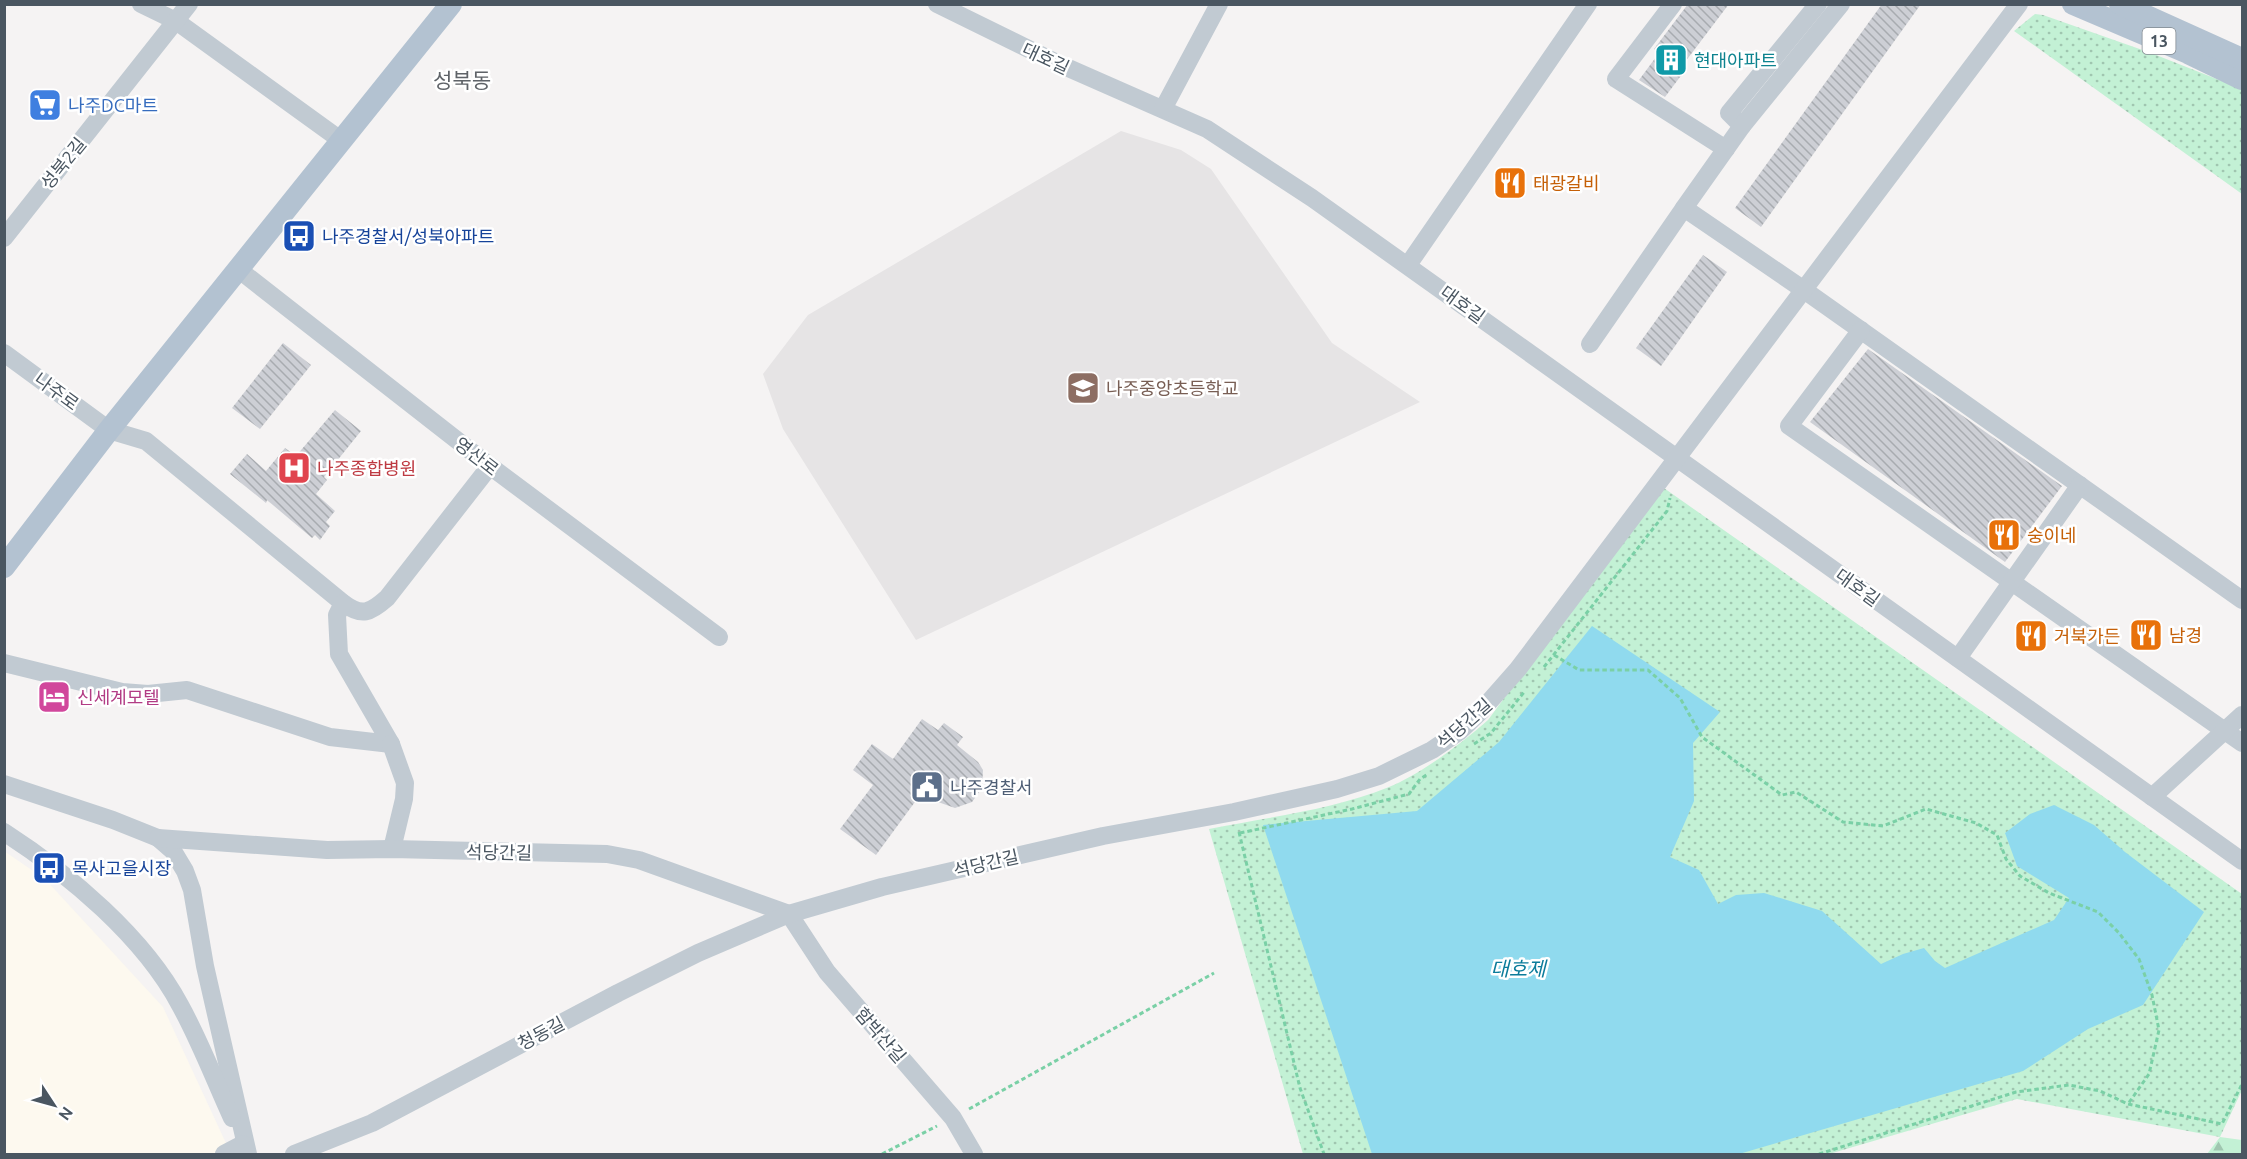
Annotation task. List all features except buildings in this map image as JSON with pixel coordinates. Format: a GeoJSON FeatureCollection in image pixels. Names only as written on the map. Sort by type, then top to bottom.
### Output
{"type":"FeatureCollection","features":[{"type":"Feature","properties":{"kind":"main road"},"geometry":{"type":"LineString","coordinates":[[4,567],[109,430],[451,4]]}},
{"type":"Feature","properties":{"kind":"main road","name":"13"},"geometry":{"type":"LineString","coordinates":[[2073,4],[2188,53],[2242,79]]}},
{"type":"Feature","properties":{"kind":"main road","name":"13"},"geometry":{"type":"LineString","coordinates":[[2120,4],[2242,59]]}},
{"type":"Feature","properties":{"kind":"street"},"geometry":{"type":"LineString","coordinates":[[141,4],[176,21],[342,141]]}},
{"type":"Feature","properties":{"kind":"street","name":"성북2길"},"geometry":{"type":"LineString","coordinates":[[4,238],[189,4]]}},
{"type":"Feature","properties":{"kind":"street","name":"대호길"},"geometry":{"type":"LineString","coordinates":[[937,4],[1057,63],[1207,129],[1408,265],[2242,861]]}},
{"type":"Feature","properties":{"kind":"street"},"geometry":{"type":"LineString","coordinates":[[1163,109],[1219,4]]}},
{"type":"Feature","properties":{"kind":"street"},"geometry":{"type":"LineString","coordinates":[[1408,265],[1588,4]]}},
{"type":"Feature","properties":{"kind":"street"},"geometry":{"type":"LineString","coordinates":[[1673,4],[1616,79],[1726,149]]}},
{"type":"Feature","properties":{"kind":"street"},"geometry":{"type":"LineString","coordinates":[[1742,126],[1730,113],[1818,4]]}},
{"type":"Feature","properties":{"kind":"street"},"geometry":{"type":"LineString","coordinates":[[1590,344],[1742,126],[1841,4]]}},
{"type":"Feature","properties":{"kind":"street","name":"석당간길"},"geometry":{"type":"LineString","coordinates":[[158,838],[288,849],[607,854],[639,861],[789,914],[882,887],[1103,836],[1234,812],[1337,789],[1379,776],[1432,750],[1460,731],[1518,669],[2019,4]]}},
{"type":"Feature","properties":{"kind":"street"},"geometry":{"type":"LineString","coordinates":[[1684,208],[1861,330],[2242,600]]}},
{"type":"Feature","properties":{"kind":"street","name":"영산로"},"geometry":{"type":"LineString","coordinates":[[238,269],[490,466],[718,637]]}},
{"type":"Feature","properties":{"kind":"street"},"geometry":{"type":"LineString","coordinates":[[1861,330],[1789,426],[2242,743]]}},
{"type":"Feature","properties":{"kind":"street","name":"나주로"},"geometry":{"type":"LineString","coordinates":[[4,353],[109,430]]}},
{"type":"Feature","properties":{"kind":"street"},"geometry":{"type":"LineString","coordinates":[[109,430],[146,441],[351,607],[374,610],[387,598],[490,466]]}},
{"type":"Feature","properties":{"kind":"street"},"geometry":{"type":"LineString","coordinates":[[1958,658],[2080,485]]}},
{"type":"Feature","properties":{"kind":"street"},"geometry":{"type":"LineString","coordinates":[[351,607],[337,615],[339,654],[391,744],[405,783],[404,799],[392,849]]}},
{"type":"Feature","properties":{"kind":"street"},"geometry":{"type":"LineString","coordinates":[[4,663],[122,692],[148,694],[187,690],[330,738],[391,744]]}},
{"type":"Feature","properties":{"kind":"street"},"geometry":{"type":"LineString","coordinates":[[2152,797],[2242,715]]}},
{"type":"Feature","properties":{"kind":"street"},"geometry":{"type":"LineString","coordinates":[[4,784],[113,820],[158,838],[173,851],[185,871],[192,890],[246,1151]]}},
{"type":"Feature","properties":{"kind":"street"},"geometry":{"type":"LineString","coordinates":[[4,832],[69,878],[118,925],[162,974],[181,1005],[246,1151]]}},
{"type":"Feature","properties":{"kind":"street","name":"함박산길"},"geometry":{"type":"LineString","coordinates":[[789,914],[827,972],[953,1118],[974,1155]]}},
{"type":"Feature","properties":{"kind":"street","name":"청동길"},"geometry":{"type":"LineString","coordinates":[[294,1155],[372,1123],[638,983],[698,953],[789,914]]}},
{"type":"Feature","properties":{"kind":"street"},"geometry":{"type":"LineString","coordinates":[[224,1155],[246,1151]]}},
{"type":"Feature","properties":{"kind":"path"},"geometry":{"type":"LineString","coordinates":[[1554,655],[1579,670],[1648,670],[1680,698],[1702,737],[1782,795],[1796,792],[1843,822],[1883,826],[1926,809],[1976,823],[1997,836],[2006,859],[2020,876],[2049,893],[2098,912],[2119,933],[2139,959],[2152,995],[2159,1030],[2149,1074],[2128,1104]]}},
{"type":"Feature","properties":{"kind":"path"},"geometry":{"type":"LineString","coordinates":[[1234,812],[1300,1088],[1324,1155]]}},
{"type":"Feature","properties":{"kind":"path"},"geometry":{"type":"LineString","coordinates":[[882,1155],[1214,973]]}},
{"type":"Feature","properties":{"kind":"path"},"geometry":{"type":"LineString","coordinates":[[1820,1155],[2016,1092],[2069,1085],[2100,1092],[2128,1104],[2222,1125],[2242,1084]]}},
{"type":"Feature","properties":{"kind":"shaded area","name":"나주중앙초등학교"},"geometry":{"type":"Polygon","coordinates":[[[1121,131],[1181,150],[1211,169],[1332,343],[1420,402],[916,640],[783,429],[763,374],[808,315],[1121,131]]]}},
{"type":"Feature","properties":{"kind":"shaded area"},"geometry":{"type":"Polygon","coordinates":[[[4,851],[45,879],[163,1007],[231,1154],[5,1154],[4,851]]]}},
{"type":"Feature","properties":{"kind":"green space"},"geometry":{"type":"Polygon","coordinates":[[[2035,14],[2151,53],[2242,89],[2242,194],[2014,31],[2035,14]]]}},
{"type":"Feature","properties":{"kind":"green space"},"geometry":{"type":"Polygon","coordinates":[[[1661,486],[2242,894],[2242,1090],[2220,1137],[2017,1099],[1829,1154],[1303,1154],[1209,829],[1300,812],[1367,795],[1401,781],[1454,748],[1488,720],[1661,486]]]}},
{"type":"Feature","properties":{"kind":"green space"},"geometry":{"type":"Polygon","coordinates":[[[2220,1137],[2242,1140],[2242,1154],[2207,1154],[2220,1137]]]}},
{"type":"Feature","properties":{"kind":"water","name":"대호제"},"geometry":{"type":"Polygon","coordinates":[[[1592,626],[1720,712],[1693,743],[1694,801],[1670,857],[1699,870],[1718,904],[1736,895],[1764,893],[1822,911],[1881,964],[1924,948],[1935,961],[1945,968],[2054,920],[2069,898],[2017,866],[2005,833],[2030,814],[2054,805],[2094,825],[2125,852],[2204,912],[2143,1005],[2088,1029],[2023,1071],[1739,1154],[1372,1154],[1263,825],[1417,811],[1499,742],[1592,626]]]}},
{"type":"Feature","properties":{"kind":"place","name":"현대아파트"},"geometry":{"type":"Point","coordinates":[1671,60]}},
{"type":"Feature","properties":{"kind":"place","name":"나주DC마트"},"geometry":{"type":"Point","coordinates":[45,105]}},
{"type":"Feature","properties":{"kind":"place","name":"태광갈비"},"geometry":{"type":"Point","coordinates":[1510,183]}},
{"type":"Feature","properties":{"kind":"place","name":"나주경찰서/성북아파트"},"geometry":{"type":"Point","coordinates":[299,236]}},
{"type":"Feature","properties":{"kind":"place","name":"나주중앙초등학교"},"geometry":{"type":"Point","coordinates":[1083,388]}},
{"type":"Feature","properties":{"kind":"place","name":"나주종합병원"},"geometry":{"type":"Point","coordinates":[294,468]}},
{"type":"Feature","properties":{"kind":"place","name":"숭이네"},"geometry":{"type":"Point","coordinates":[2004,535]}},
{"type":"Feature","properties":{"kind":"place","name":"남경"},"geometry":{"type":"Point","coordinates":[2146,635]}},
{"type":"Feature","properties":{"kind":"place","name":"거북가든"},"geometry":{"type":"Point","coordinates":[2031,636]}},
{"type":"Feature","properties":{"kind":"place","name":"신세계모텔"},"geometry":{"type":"Point","coordinates":[54,697]}},
{"type":"Feature","properties":{"kind":"place","name":"나주경찰서"},"geometry":{"type":"Point","coordinates":[927,787]}},
{"type":"Feature","properties":{"kind":"place","name":"목사고을시장"},"geometry":{"type":"Point","coordinates":[49,868]}},
{"type":"Feature","properties":{"kind":"district","name":"성북동"},"geometry":{"type":"Point","coordinates":[462,80]}}]}
